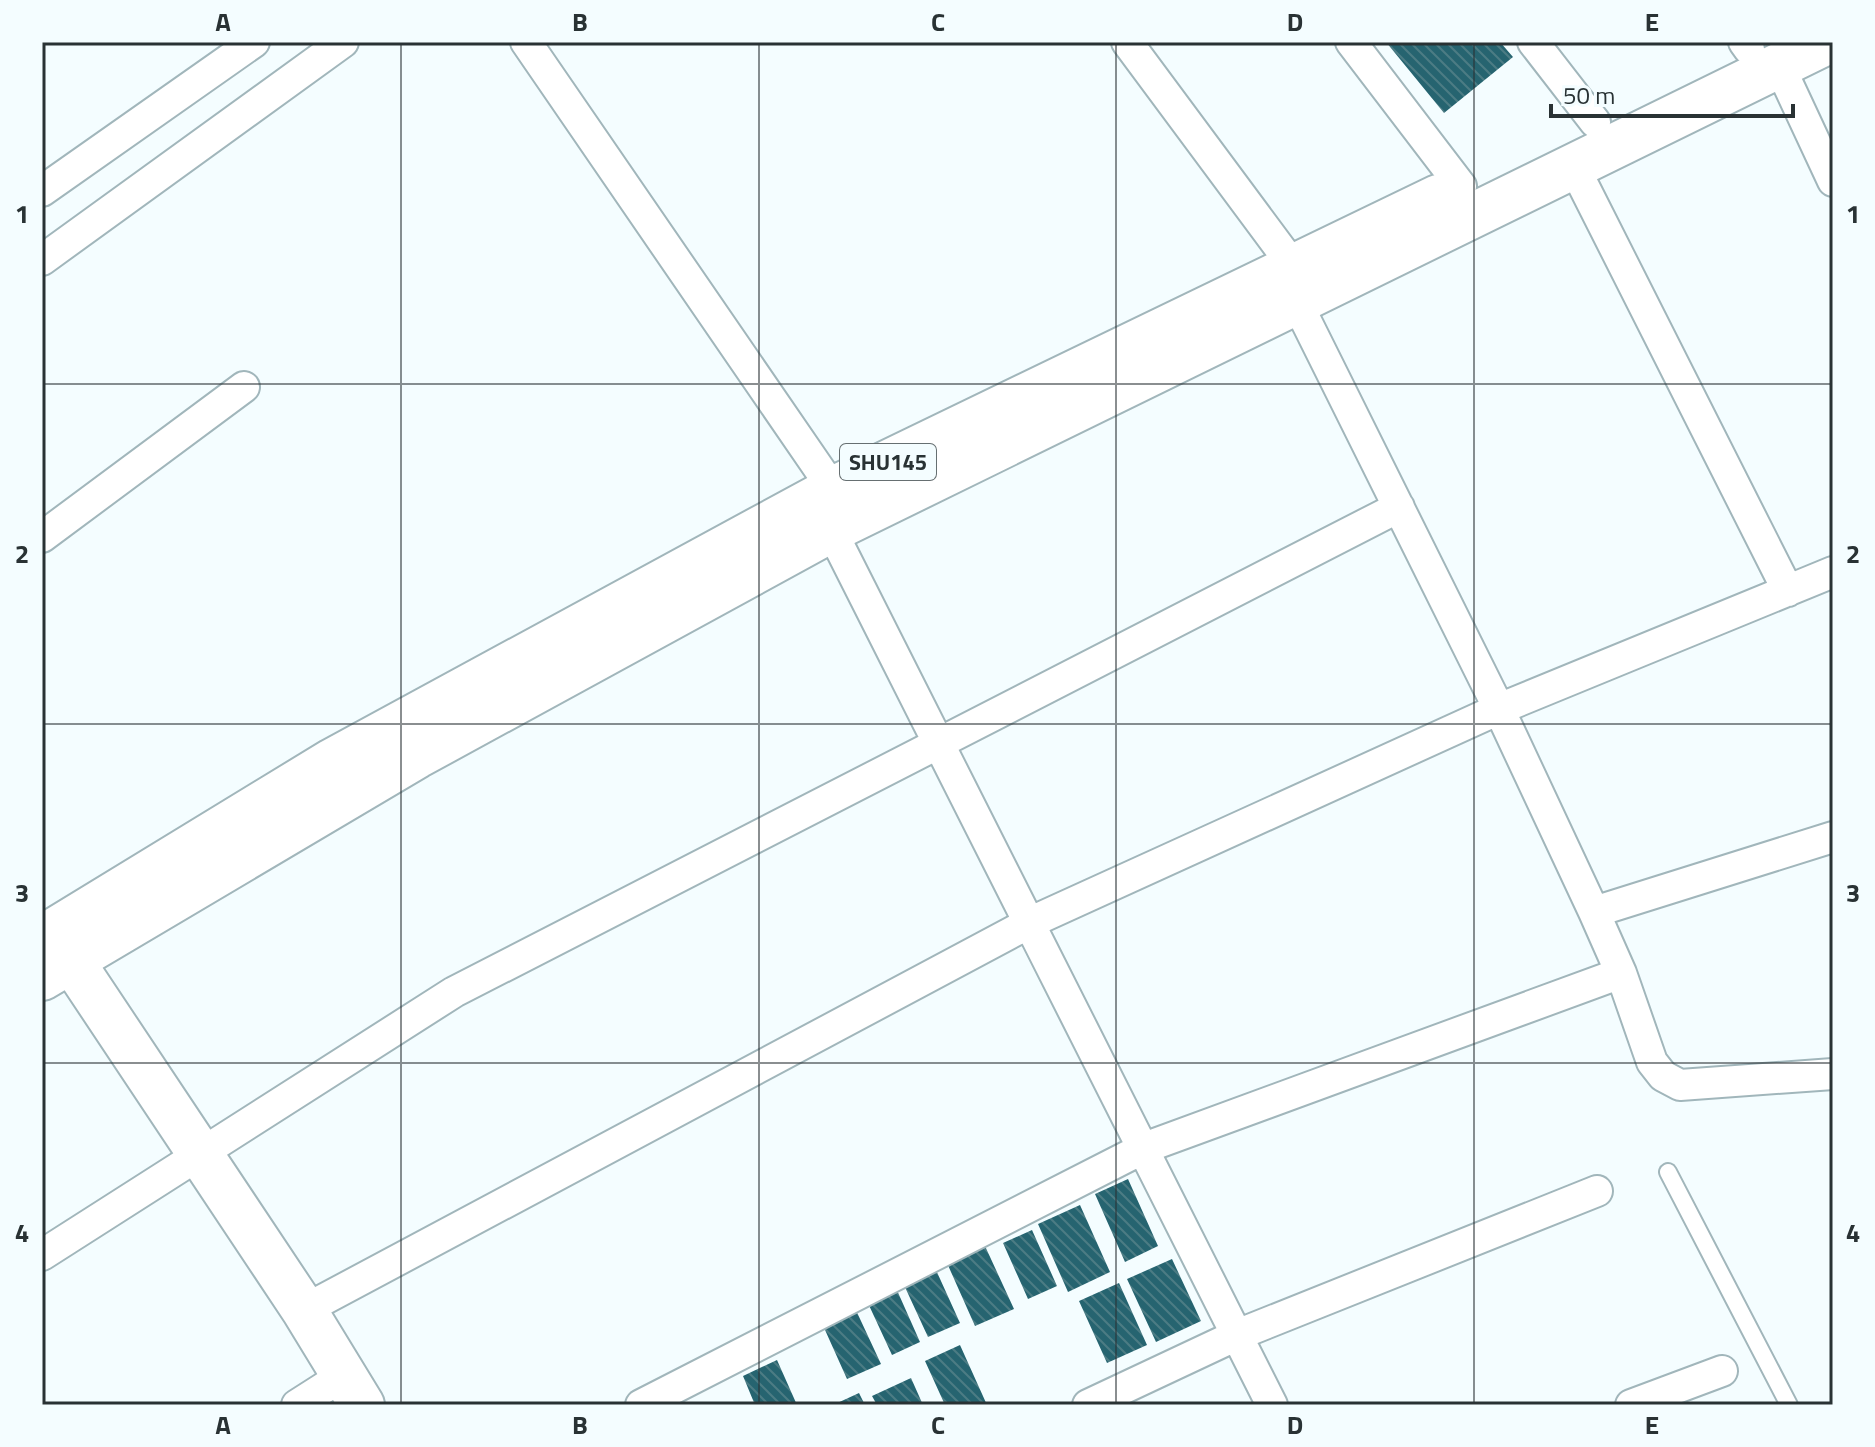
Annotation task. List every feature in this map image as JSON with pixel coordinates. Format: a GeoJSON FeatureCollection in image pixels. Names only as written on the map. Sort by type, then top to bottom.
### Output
{"type":"FeatureCollection","features":[{"type":"Feature","properties":{"kind":"main road"},"geometry":{"type":"LineString","coordinates":[[1295,284],[1461,186],[1595,122],[1758,49],[1827,42]]}},
{"type":"Feature","properties":{"kind":"main road"},"geometry":{"type":"LineString","coordinates":[[353,1390],[199,1152],[52,959],[417,756],[832,509],[1295,284],[1573,165],[1758,49]]}},
{"type":"Feature","properties":{"kind":"street"},"geometry":{"type":"LineString","coordinates":[[42,191],[254,42]]}},
{"type":"Feature","properties":{"kind":"street"},"geometry":{"type":"LineString","coordinates":[[42,260],[343,42]]}},
{"type":"Feature","properties":{"kind":"street"},"geometry":{"type":"LineString","coordinates":[[526,42],[832,509],[941,744],[1272,1405]]}},
{"type":"Feature","properties":{"kind":"street"},"geometry":{"type":"LineString","coordinates":[[1127,42],[1295,284],[1594,912],[1621,973],[1652,1062],[1663,1076],[1680,1085],[1833,1074]]}},
{"type":"Feature","properties":{"kind":"street"},"geometry":{"type":"LineString","coordinates":[[1351,42],[1461,186]]}},
{"type":"Feature","properties":{"kind":"street"},"geometry":{"type":"LineString","coordinates":[[1533,42],[1595,122]]}},
{"type":"Feature","properties":{"kind":"street"},"geometry":{"type":"LineString","coordinates":[[1758,49],[1833,181]]}},
{"type":"Feature","properties":{"kind":"street"},"geometry":{"type":"LineString","coordinates":[[1573,165],[1788,591]]}},
{"type":"Feature","properties":{"kind":"street"},"geometry":{"type":"LineString","coordinates":[[42,537],[244,387]]}},
{"type":"Feature","properties":{"kind":"street"},"geometry":{"type":"LineString","coordinates":[[42,1255],[454,992],[1399,507]]}},
{"type":"Feature","properties":{"kind":"street"},"geometry":{"type":"LineString","coordinates":[[304,1310],[1031,922],[1499,709],[1833,572]]}},
{"type":"Feature","properties":{"kind":"street"},"geometry":{"type":"LineString","coordinates":[[1594,912],[1833,837]]}},
{"type":"Feature","properties":{"kind":"street"},"geometry":{"type":"LineString","coordinates":[[641,1405],[1144,1148],[1621,973]]}},
{"type":"Feature","properties":{"kind":"street"},"geometry":{"type":"LineString","coordinates":[[1088,1405],[1237,1335],[1597,1191]]}},
{"type":"Feature","properties":{"kind":"street"},"geometry":{"type":"LineString","coordinates":[[1631,1405],[1722,1371]]}},
{"type":"Feature","properties":{"kind":"street"},"geometry":{"type":"LineString","coordinates":[[297,1405],[353,1390]]}},
{"type":"Feature","properties":{"kind":"lane"},"geometry":{"type":"LineString","coordinates":[[1668,1172],[1789,1405]]}},
{"type":"Feature","properties":{"kind":"building"},"geometry":{"type":"Polygon","coordinates":[[[1386,42],[1500,42],[1513,57],[1444,113],[1386,42]]]}},
{"type":"Feature","properties":{"kind":"building"},"geometry":{"type":"Polygon","coordinates":[[[1128,1179],[1158,1246],[1125,1262],[1095,1194],[1128,1179]]]}},
{"type":"Feature","properties":{"kind":"building"},"geometry":{"type":"Polygon","coordinates":[[[1080,1205],[1110,1272],[1068,1292],[1038,1224],[1080,1205]]]}},
{"type":"Feature","properties":{"kind":"building"},"geometry":{"type":"Polygon","coordinates":[[[1032,1230],[1057,1286],[1028,1299],[1003,1243],[1032,1230]]]}},
{"type":"Feature","properties":{"kind":"building"},"geometry":{"type":"Polygon","coordinates":[[[985,1246],[1014,1309],[975,1326],[947,1263],[985,1246]]]}},
{"type":"Feature","properties":{"kind":"building"},"geometry":{"type":"Polygon","coordinates":[[[1172,1259],[1201,1321],[1156,1342],[1127,1279],[1172,1259]]]}},
{"type":"Feature","properties":{"kind":"building"},"geometry":{"type":"Polygon","coordinates":[[[936,1270],[960,1323],[928,1337],[904,1285],[936,1270]]]}},
{"type":"Feature","properties":{"kind":"building"},"geometry":{"type":"Polygon","coordinates":[[[1119,1283],[1147,1345],[1107,1363],[1079,1301],[1119,1283]]]}},
{"type":"Feature","properties":{"kind":"building"},"geometry":{"type":"Polygon","coordinates":[[[896,1288],[920,1342],[892,1355],[867,1301],[896,1288]]]}},
{"type":"Feature","properties":{"kind":"building"},"geometry":{"type":"Polygon","coordinates":[[[854,1306],[881,1364],[847,1379],[821,1321],[854,1306]]]}},
{"type":"Feature","properties":{"kind":"building"},"geometry":{"type":"Polygon","coordinates":[[[960,1345],[987,1405],[945,1405],[925,1361],[960,1345]]]}},
{"type":"Feature","properties":{"kind":"building"},"geometry":{"type":"Polygon","coordinates":[[[777,1360],[797,1405],[755,1405],[743,1376],[777,1360]]]}},
{"type":"Feature","properties":{"kind":"building"},"geometry":{"type":"Polygon","coordinates":[[[911,1378],[923,1405],[877,1405],[872,1396],[911,1378]]]}},
{"type":"Feature","properties":{"kind":"building"},"geometry":{"type":"Polygon","coordinates":[[[859,1393],[865,1405],[833,1405],[859,1393]]]}}]}
